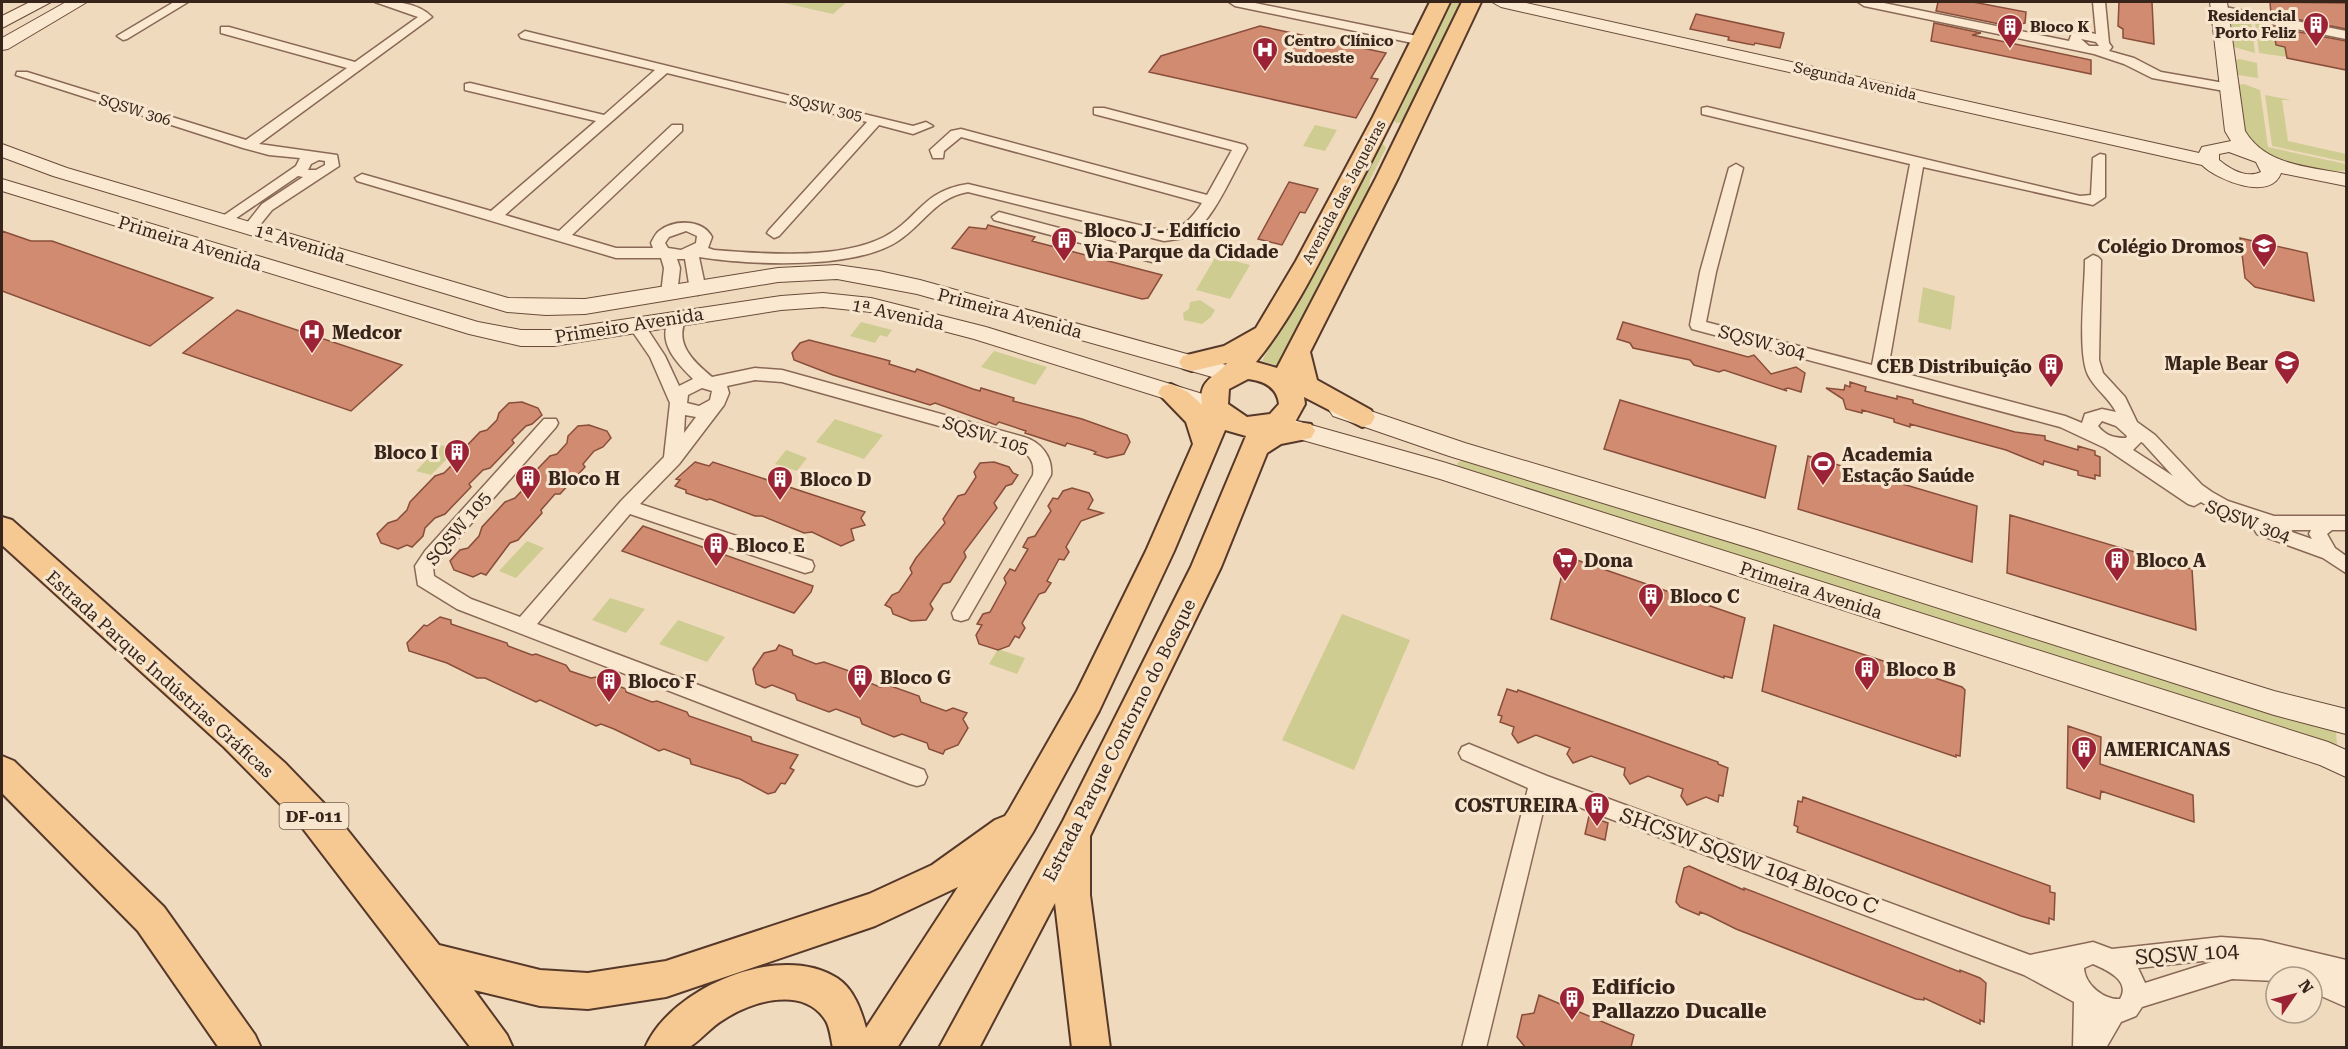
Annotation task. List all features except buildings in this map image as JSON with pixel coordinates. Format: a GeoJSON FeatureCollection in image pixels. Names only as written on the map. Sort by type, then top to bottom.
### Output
{"type":"FeatureCollection","features":[{"type":"Feature","properties":{"kind":"main road"},"geometry":{"type":"LineString","coordinates":[[2,23],[42,2]]}},
{"type":"Feature","properties":{"kind":"main road"},"geometry":{"type":"LineString","coordinates":[[2,45],[78,2]]}},
{"type":"Feature","properties":{"kind":"main road","name":"Avenida das Jaqueiras"},"geometry":{"type":"LineString","coordinates":[[1232,373],[1265,334],[1308,261],[1384,117],[1440,2]]}},
{"type":"Feature","properties":{"kind":"main road","name":"Avenida das Jaqueiras"},"geometry":{"type":"LineString","coordinates":[[1287,386],[1299,349],[1472,2]]}},
{"type":"Feature","properties":{"kind":"main road","name":"Segunda Avenida"},"geometry":{"type":"LineString","coordinates":[[1501,2],[2213,153]]}},
{"type":"Feature","properties":{"kind":"main road","name":"Segunda Avenida"},"geometry":{"type":"LineString","coordinates":[[1535,2],[2213,153]]}},
{"type":"Feature","properties":{"kind":"main road"},"geometry":{"type":"LineString","coordinates":[[2219,6],[2235,131],[2247,151]]}},
{"type":"Feature","properties":{"kind":"main road"},"geometry":{"type":"LineString","coordinates":[[1384,117],[1407,135]]}},
{"type":"Feature","properties":{"kind":"main road"},"geometry":{"type":"LineString","coordinates":[[2213,153],[2235,131]]}},
{"type":"Feature","properties":{"kind":"main road"},"geometry":{"type":"LineString","coordinates":[[1370,143],[1383,138],[1407,135]]}},
{"type":"Feature","properties":{"kind":"main road"},"geometry":{"type":"LineString","coordinates":[[2,150],[94,182]]}},
{"type":"Feature","properties":{"kind":"main road"},"geometry":{"type":"LineString","coordinates":[[2213,153],[2247,151],[2262,158],[2270,170],[2346,190]]}},
{"type":"Feature","properties":{"kind":"main road"},"geometry":{"type":"LineString","coordinates":[[2213,153],[2218,170],[2241,179],[2256,181],[2270,170],[2346,180]]}},
{"type":"Feature","properties":{"kind":"main road"},"geometry":{"type":"LineString","coordinates":[[2,185],[26,192],[51,185],[69,174]]}},
{"type":"Feature","properties":{"kind":"main road"},"geometry":{"type":"LineString","coordinates":[[58,202],[73,189],[94,182]]}},
{"type":"Feature","properties":{"kind":"main road","name":"1ª Avenida"},"geometry":{"type":"LineString","coordinates":[[94,182],[473,297],[507,305]]}},
{"type":"Feature","properties":{"kind":"main road","name":"Primeira Avenida"},"geometry":{"type":"LineString","coordinates":[[26,192],[456,322]]}},
{"type":"Feature","properties":{"kind":"main road","name":"Primeira Avenida"},"geometry":{"type":"LineString","coordinates":[[787,274],[818,272],[851,274],[917,287],[1232,373]]}},
{"type":"Feature","properties":{"kind":"main road"},"geometry":{"type":"LineString","coordinates":[[473,297],[468,310],[456,322],[477,329],[490,314],[507,305],[537,309],[624,302],[787,274],[796,278],[800,286],[793,297],[781,303]]}},
{"type":"Feature","properties":{"kind":"main road"},"geometry":{"type":"LineString","coordinates":[[823,300],[830,283],[851,274]]}},
{"type":"Feature","properties":{"kind":"main road","name":"1ª Avenida"},"geometry":{"type":"LineString","coordinates":[[781,303],[823,300],[893,309],[978,332]]}},
{"type":"Feature","properties":{"kind":"main road","name":"Primeiro Avenida"},"geometry":{"type":"LineString","coordinates":[[477,329],[521,338],[554,338],[781,303]]}},
{"type":"Feature","properties":{"kind":"main road"},"geometry":{"type":"LineString","coordinates":[[978,332],[989,322],[991,307]]}},
{"type":"Feature","properties":{"kind":"main road","name":"Primeira Avenida"},"geometry":{"type":"LineString","coordinates":[[978,332],[1216,409]]}},
{"type":"Feature","properties":{"kind":"main road"},"geometry":{"type":"LineString","coordinates":[[1192,362],[1231,353],[1265,334]]}},
{"type":"Feature","properties":{"kind":"main road"},"geometry":{"type":"LineString","coordinates":[[1299,349],[1302,380],[1308,387],[1362,417]]}},
{"type":"Feature","properties":{"kind":"main road"},"geometry":{"type":"LineString","coordinates":[[875,1047],[1021,821],[1088,701],[1160,551],[1207,444],[1216,409],[1214,389],[1232,373],[1248,370],[1264,372],[1287,386],[1291,409],[1269,425],[1237,424],[1216,409]]}},
{"type":"Feature","properties":{"kind":"main road","name":"Primeira Avenida"},"geometry":{"type":"LineString","coordinates":[[1287,386],[1362,417],[1450,460],[2328,755],[2346,764]]}},
{"type":"Feature","properties":{"kind":"main road"},"geometry":{"type":"LineString","coordinates":[[1171,393],[1189,406],[1199,417],[1207,444]]}},
{"type":"Feature","properties":{"kind":"main road","name":"Primeira Avenida"},"geometry":{"type":"LineString","coordinates":[[1269,425],[1450,460],[1750,538],[2346,724]]}},
{"type":"Feature","properties":{"kind":"main road","name":"Estrada Parque Contorno do Bosque"},"geometry":{"type":"LineString","coordinates":[[958,1047],[1075,832],[1206,567],[1250,459],[1269,425]]}},
{"type":"Feature","properties":{"kind":"main road"},"geometry":{"type":"LineString","coordinates":[[1250,459],[1274,435],[1302,431]]}},
{"type":"Feature","properties":{"kind":"main road","name":"Estrada Parque Indústrias Gráficas"},"geometry":{"type":"LineString","coordinates":[[2,528],[38,565],[126,638],[246,746],[311,812],[494,1047]]}},
{"type":"Feature","properties":{"kind":"main road"},"geometry":{"type":"LineString","coordinates":[[2346,724],[2340,736],[2346,755]]}},
{"type":"Feature","properties":{"kind":"main road"},"geometry":{"type":"LineString","coordinates":[[2,771],[151,920],[242,1047]]}},
{"type":"Feature","properties":{"kind":"main road"},"geometry":{"type":"LineString","coordinates":[[429,961],[540,988],[588,991],[666,979],[875,909],[944,877],[1021,821]]}},
{"type":"Feature","properties":{"kind":"main road"},"geometry":{"type":"LineString","coordinates":[[1075,832],[1071,895],[1091,1047]]}},
{"type":"Feature","properties":{"kind":"main road"},"geometry":{"type":"LineString","coordinates":[[664,1047],[675,1032],[725,995],[752,986],[797,982],[816,986],[832,996],[850,1025],[852,1047]]}},
{"type":"Feature","properties":{"kind":"street"},"geometry":{"type":"LineString","coordinates":[[123,36],[182,2]]}},
{"type":"Feature","properties":{"kind":"street"},"geometry":{"type":"LineString","coordinates":[[248,145],[426,17],[417,11],[381,2]]}},
{"type":"Feature","properties":{"kind":"street"},"geometry":{"type":"LineString","coordinates":[[1235,2],[1422,41]]}},
{"type":"Feature","properties":{"kind":"street"},"geometry":{"type":"LineString","coordinates":[[1864,2],[2036,37],[2099,47]]}},
{"type":"Feature","properties":{"kind":"street"},"geometry":{"type":"LineString","coordinates":[[2099,2],[2099,47]]}},
{"type":"Feature","properties":{"kind":"street"},"geometry":{"type":"LineString","coordinates":[[2219,6],[2346,34]]}},
{"type":"Feature","properties":{"kind":"street"},"geometry":{"type":"LineString","coordinates":[[2099,47],[2075,42],[2074,38],[2100,22]]}},
{"type":"Feature","properties":{"kind":"street"},"geometry":{"type":"LineString","coordinates":[[225,30],[357,68]]}},
{"type":"Feature","properties":{"kind":"street","name":"SQSW 305"},"geometry":{"type":"LineString","coordinates":[[525,35],[876,120],[774,233]]}},
{"type":"Feature","properties":{"kind":"street"},"geometry":{"type":"LineString","coordinates":[[2036,37],[2060,39],[2081,35],[2099,47],[2157,75],[2230,88]]}},
{"type":"Feature","properties":{"kind":"street"},"geometry":{"type":"LineString","coordinates":[[495,216],[663,70]]}},
{"type":"Feature","properties":{"kind":"street","name":"SQSW 306"},"geometry":{"type":"LineString","coordinates":[[22,75],[248,145],[283,153],[318,156]]}},
{"type":"Feature","properties":{"kind":"street"},"geometry":{"type":"LineString","coordinates":[[470,87],[605,119]]}},
{"type":"Feature","properties":{"kind":"street"},"geometry":{"type":"LineString","coordinates":[[362,178],[625,254],[664,249],[742,256],[824,257],[879,245],[911,226],[937,196],[959,188],[968,188],[1170,236],[1190,229],[1212,201],[1240,151],[1239,147],[1099,111]]}},
{"type":"Feature","properties":{"kind":"street"},"geometry":{"type":"LineString","coordinates":[[1707,111],[2088,201],[2096,200],[2100,192],[2100,158]]}},
{"type":"Feature","properties":{"kind":"street"},"geometry":{"type":"LineString","coordinates":[[876,120],[914,130],[926,126]]}},
{"type":"Feature","properties":{"kind":"street"},"geometry":{"type":"LineString","coordinates":[[563,236],[677,128]]}},
{"type":"Feature","properties":{"kind":"street"},"geometry":{"type":"LineString","coordinates":[[938,155],[937,150],[956,134],[962,133],[1212,201]]}},
{"type":"Feature","properties":{"kind":"street","name":"SQSW 306"},"geometry":{"type":"LineString","coordinates":[[283,153],[300,167],[302,173],[316,175]]}},
{"type":"Feature","properties":{"kind":"street"},"geometry":{"type":"LineString","coordinates":[[224,220],[300,167],[305,161],[318,156],[332,158],[333,163],[325,171],[267,207],[250,228]]}},
{"type":"Feature","properties":{"kind":"street"},"geometry":{"type":"LineString","coordinates":[[1879,372],[1917,162]]}},
{"type":"Feature","properties":{"kind":"street","name":"SQSW 304"},"geometry":{"type":"LineString","coordinates":[[1736,168],[1708,272],[1698,325],[2065,422],[2107,443],[2212,510],[2329,553],[2346,566]]}},
{"type":"Feature","properties":{"kind":"street"},"geometry":{"type":"LineString","coordinates":[[1035,226],[1053,208]]}},
{"type":"Feature","properties":{"kind":"street"},"geometry":{"type":"LineString","coordinates":[[999,217],[1152,257]]}},
{"type":"Feature","properties":{"kind":"street"},"geometry":{"type":"LineString","coordinates":[[669,294],[672,268],[664,249],[670,230],[686,226],[699,229],[705,237],[742,256]]}},
{"type":"Feature","properties":{"kind":"street"},"geometry":{"type":"LineString","coordinates":[[692,252],[702,246],[705,237]]}},
{"type":"Feature","properties":{"kind":"street"},"geometry":{"type":"LineString","coordinates":[[692,252],[698,290]]}},
{"type":"Feature","properties":{"kind":"street","name":"SQSW 304"},"geometry":{"type":"LineString","coordinates":[[2093,260],[2091,360],[2096,375],[2119,401],[2130,426]]}},
{"type":"Feature","properties":{"kind":"street"},"geometry":{"type":"LineString","coordinates":[[678,318],[672,329],[674,342],[685,363],[713,392]]}},
{"type":"Feature","properties":{"kind":"street"},"geometry":{"type":"LineString","coordinates":[[636,325],[657,356],[678,403],[692,412],[713,392]]}},
{"type":"Feature","properties":{"kind":"street","name":"SQSW 105"},"geometry":{"type":"LineString","coordinates":[[524,626],[627,507],[673,459],[713,392],[755,374],[782,376],[1024,443],[1038,453],[1043,464],[1042,475],[961,613]]}},
{"type":"Feature","properties":{"kind":"street"},"geometry":{"type":"LineString","coordinates":[[2107,386],[2096,401],[2094,417],[2089,427],[2107,443],[2131,444],[2136,436],[2130,426]]}},
{"type":"Feature","properties":{"kind":"street"},"geometry":{"type":"LineString","coordinates":[[673,459],[681,392],[686,387],[713,392]]}},
{"type":"Feature","properties":{"kind":"street","name":"SQSW 304"},"geometry":{"type":"LineString","coordinates":[[2028,413],[2117,418],[2149,439],[2196,490],[2222,507],[2274,523],[2337,523]]}},
{"type":"Feature","properties":{"kind":"street","name":"SQSW 105"},"geometry":{"type":"LineString","coordinates":[[550,423],[431,556],[423,573],[425,580],[464,604],[917,777]]}},
{"type":"Feature","properties":{"kind":"street"},"geometry":{"type":"LineString","coordinates":[[627,507],[805,566]]}},
{"type":"Feature","properties":{"kind":"street"},"geometry":{"type":"LineString","coordinates":[[2329,553],[2318,534],[2319,529],[2337,523]]}},
{"type":"Feature","properties":{"kind":"street","name":"SHCSW SQSW 104 Bloco C"},"geometry":{"type":"LineString","coordinates":[[1469,753],[1540,783],[2030,966],[2083,993]]}},
{"type":"Feature","properties":{"kind":"street"},"geometry":{"type":"LineString","coordinates":[[1475,1044],[1540,783]]}},
{"type":"Feature","properties":{"kind":"street","name":"SQSW 104"},"geometry":{"type":"LineString","coordinates":[[2113,960],[2221,948],[2265,959],[2346,971]]}},
{"type":"Feature","properties":{"kind":"street"},"geometry":{"type":"LineString","coordinates":[[2030,966],[2093,953],[2113,960],[2128,973],[2136,989],[2136,997],[2129,1008],[2114,1011],[2104,1009],[2083,993]]}},
{"type":"Feature","properties":{"kind":"street"},"geometry":{"type":"LineString","coordinates":[[2078,957],[2072,967],[2083,993],[2085,1047]]}},
{"type":"Feature","properties":{"kind":"street","name":"SQSW 104"},"geometry":{"type":"LineString","coordinates":[[2136,997],[2265,959],[2278,965]]}},
{"type":"Feature","properties":{"kind":"street"},"geometry":{"type":"LineString","coordinates":[[2324,984],[2346,996]]}},
{"type":"Feature","properties":{"kind":"street"},"geometry":{"type":"LineString","coordinates":[[2092,1047],[2114,1011]]}},
{"type":"Feature","properties":{"kind":"shaded area"},"geometry":{"type":"Polygon","coordinates":[[[847,2],[833,14],[784,3],[847,2]]]}},
{"type":"Feature","properties":{"kind":"shaded area"},"geometry":{"type":"Polygon","coordinates":[[[1448,2],[1465,2],[1405,122],[1396,123],[1393,119],[1407,91],[1409,75],[1448,2]]]}},
{"type":"Feature","properties":{"kind":"shaded area"},"geometry":{"type":"Polygon","coordinates":[[[2231,17],[2251,20],[2255,53],[2234,47],[2231,17]]]}},
{"type":"Feature","properties":{"kind":"shaded area"},"geometry":{"type":"Polygon","coordinates":[[[2255,21],[2272,24],[2276,45],[2286,47],[2287,57],[2259,53],[2255,21]]]}},
{"type":"Feature","properties":{"kind":"shaded area"},"geometry":{"type":"Polygon","coordinates":[[[2235,60],[2257,63],[2258,78],[2238,75],[2235,60]]]}},
{"type":"Feature","properties":{"kind":"shaded area"},"geometry":{"type":"Polygon","coordinates":[[[2244,84],[2260,90],[2268,147],[2346,164],[2346,170],[2321,172],[2308,169],[2281,160],[2246,142],[2238,85],[2244,84]]]}},
{"type":"Feature","properties":{"kind":"shaded area"},"geometry":{"type":"Polygon","coordinates":[[[2265,95],[2291,100],[2282,100],[2288,141],[2346,154],[2346,162],[2272,146],[2265,95]]]}},
{"type":"Feature","properties":{"kind":"shaded area"},"geometry":{"type":"Polygon","coordinates":[[[1315,125],[1337,130],[1325,151],[1303,146],[1315,125]]]}},
{"type":"Feature","properties":{"kind":"shaded area"},"geometry":{"type":"Polygon","coordinates":[[[1374,144],[1383,144],[1386,148],[1370,180],[1367,198],[1282,367],[1262,361],[1374,144]]]}},
{"type":"Feature","properties":{"kind":"shaded area"},"geometry":{"type":"Polygon","coordinates":[[[1216,256],[1250,265],[1230,299],[1196,290],[1216,256]]]}},
{"type":"Feature","properties":{"kind":"shaded area"},"geometry":{"type":"Polygon","coordinates":[[[1923,287],[1955,296],[1951,330],[1918,322],[1923,287]]]}},
{"type":"Feature","properties":{"kind":"shaded area"},"geometry":{"type":"Polygon","coordinates":[[[1200,300],[1215,310],[1211,317],[1202,324],[1184,320],[1183,313],[1189,309],[1190,302],[1200,300]]]}},
{"type":"Feature","properties":{"kind":"shaded area"},"geometry":{"type":"Polygon","coordinates":[[[861,322],[892,330],[887,337],[880,335],[875,343],[850,336],[861,322]]]}},
{"type":"Feature","properties":{"kind":"shaded area"},"geometry":{"type":"Polygon","coordinates":[[[994,351],[1047,367],[1035,385],[981,367],[994,351]]]}},
{"type":"Feature","properties":{"kind":"shaded area"},"geometry":{"type":"Polygon","coordinates":[[[835,419],[883,435],[864,459],[816,442],[835,419]]]}},
{"type":"Feature","properties":{"kind":"shaded area"},"geometry":{"type":"Polygon","coordinates":[[[441,445],[456,450],[431,475],[416,471],[441,445]]]}},
{"type":"Feature","properties":{"kind":"shaded area"},"geometry":{"type":"Polygon","coordinates":[[[786,450],[807,458],[797,471],[775,464],[786,450]]]}},
{"type":"Feature","properties":{"kind":"shaded area"},"geometry":{"type":"Polygon","coordinates":[[[1463,461],[1600,497],[2336,730],[2337,746],[1457,467],[1458,462],[1463,461]]]}},
{"type":"Feature","properties":{"kind":"shaded area"},"geometry":{"type":"Polygon","coordinates":[[[527,541],[544,548],[516,578],[499,571],[527,541]]]}},
{"type":"Feature","properties":{"kind":"shaded area"},"geometry":{"type":"Polygon","coordinates":[[[610,598],[645,609],[626,633],[592,620],[610,598]]]}},
{"type":"Feature","properties":{"kind":"shaded area"},"geometry":{"type":"Polygon","coordinates":[[[1342,614],[1410,640],[1354,770],[1282,740],[1342,614]]]}},
{"type":"Feature","properties":{"kind":"shaded area"},"geometry":{"type":"Polygon","coordinates":[[[678,620],[725,637],[707,662],[659,644],[678,620]]]}},
{"type":"Feature","properties":{"kind":"shaded area"},"geometry":{"type":"Polygon","coordinates":[[[998,649],[1025,658],[1017,674],[989,664],[998,649]]]}},
{"type":"Feature","properties":{"kind":"place","name":"Residencial Porto Feliz"},"geometry":{"type":"Point","coordinates":[2316,48]}},
{"type":"Feature","properties":{"kind":"place","name":"Bloco K"},"geometry":{"type":"Point","coordinates":[2010,50]}},
{"type":"Feature","properties":{"kind":"place","name":"Centro Clínico Sudoeste"},"geometry":{"type":"Point","coordinates":[1265,73]}},
{"type":"Feature","properties":{"kind":"place","name":"Bloco J - Edifício Via Parque da Cidade"},"geometry":{"type":"Point","coordinates":[1064,263]}},
{"type":"Feature","properties":{"kind":"place","name":"Colégio Dromos"},"geometry":{"type":"Point","coordinates":[2264,269]}},
{"type":"Feature","properties":{"kind":"place","name":"Medcor"},"geometry":{"type":"Point","coordinates":[312,355]}},
{"type":"Feature","properties":{"kind":"place","name":"Maple Bear"},"geometry":{"type":"Point","coordinates":[2287,386]}},
{"type":"Feature","properties":{"kind":"place","name":"CEB Distribuição"},"geometry":{"type":"Point","coordinates":[2051,389]}},
{"type":"Feature","properties":{"kind":"place","name":"Bloco I"},"geometry":{"type":"Point","coordinates":[457,475]}},
{"type":"Feature","properties":{"kind":"place","name":"Academia Estação Saúde"},"geometry":{"type":"Point","coordinates":[1823,487]}},
{"type":"Feature","properties":{"kind":"place","name":"Bloco H"},"geometry":{"type":"Point","coordinates":[528,501]}},
{"type":"Feature","properties":{"kind":"place","name":"Bloco D"},"geometry":{"type":"Point","coordinates":[780,502]}},
{"type":"Feature","properties":{"kind":"place","name":"Bloco E"},"geometry":{"type":"Point","coordinates":[716,568]}},
{"type":"Feature","properties":{"kind":"place","name":"Dona"},"geometry":{"type":"Point","coordinates":[1565,583]}},
{"type":"Feature","properties":{"kind":"place","name":"Bloco A"},"geometry":{"type":"Point","coordinates":[2117,583]}},
{"type":"Feature","properties":{"kind":"place","name":"Bloco C"},"geometry":{"type":"Point","coordinates":[1651,619]}},
{"type":"Feature","properties":{"kind":"place","name":"Bloco B"},"geometry":{"type":"Point","coordinates":[1867,692]}},
{"type":"Feature","properties":{"kind":"place","name":"Bloco G"},"geometry":{"type":"Point","coordinates":[860,700]}},
{"type":"Feature","properties":{"kind":"place","name":"Bloco F"},"geometry":{"type":"Point","coordinates":[609,704]}},
{"type":"Feature","properties":{"kind":"place","name":"AMERICANAS"},"geometry":{"type":"Point","coordinates":[2084,772]}},
{"type":"Feature","properties":{"kind":"place","name":"COSTUREIRA"},"geometry":{"type":"Point","coordinates":[1597,828]}},
{"type":"Feature","properties":{"kind":"place","name":"Edifício Pallazzo Ducalle"},"geometry":{"type":"Point","coordinates":[1572,1022]}}]}
